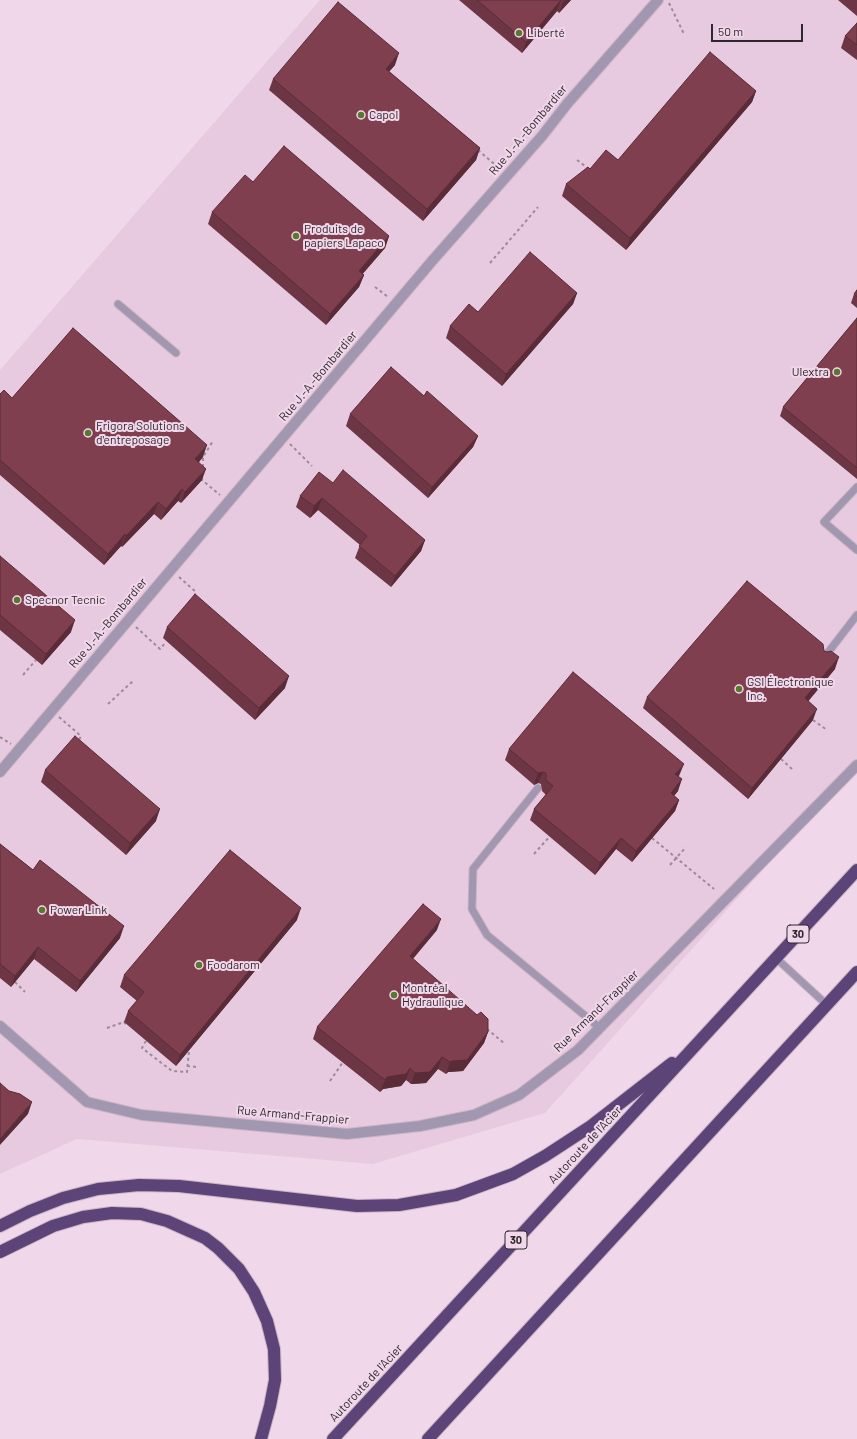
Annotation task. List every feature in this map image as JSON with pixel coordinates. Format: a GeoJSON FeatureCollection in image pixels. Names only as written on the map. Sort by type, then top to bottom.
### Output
{"type":"FeatureCollection","features":[{"type":"Feature","properties":{"kind":"highway","name":"Autoroute de l'Acier"},"geometry":{"type":"LineString","coordinates":[[333,1439],[857,870]]}},
{"type":"Feature","properties":{"kind":"highway"},"geometry":{"type":"LineString","coordinates":[[428,1439],[857,972]]}},
{"type":"Feature","properties":{"kind":"highway"},"geometry":{"type":"LineString","coordinates":[[0,1226],[30,1211],[63,1198],[98,1190],[139,1185],[179,1186],[357,1206],[406,1205],[456,1195],[514,1174],[563,1145],[700,1041]]}},
{"type":"Feature","properties":{"kind":"highway"},"geometry":{"type":"LineString","coordinates":[[0,1252],[53,1226],[82,1217],[112,1213],[126,1213],[154,1217],[181,1226],[205,1238],[218,1248],[238,1269],[254,1292],[267,1321],[274,1349],[275,1380],[261,1439]]}},
{"type":"Feature","properties":{"kind":"street","name":"Rue J.-A.-Bombardier"},"geometry":{"type":"LineString","coordinates":[[0,772],[396,303],[542,136],[567,104],[658,0]]}},
{"type":"Feature","properties":{"kind":"street","name":"Rue Armand-Frappier"},"geometry":{"type":"LineString","coordinates":[[0,1026],[87,1102],[142,1115],[347,1134],[420,1126],[474,1115],[520,1095],[578,1050],[857,766]]}},
{"type":"Feature","properties":{"kind":"lane"},"geometry":{"type":"LineString","coordinates":[[118,304],[176,353]]}},
{"type":"Feature","properties":{"kind":"lane"},"geometry":{"type":"LineString","coordinates":[[857,487],[824,522],[857,550]]}},
{"type":"Feature","properties":{"kind":"lane"},"geometry":{"type":"LineString","coordinates":[[823,659],[857,615]]}},
{"type":"Feature","properties":{"kind":"lane"},"geometry":{"type":"LineString","coordinates":[[538,788],[473,869],[472,909],[488,935],[600,1028]]}},
{"type":"Feature","properties":{"kind":"lane"},"geometry":{"type":"LineString","coordinates":[[776,958],[827,1005]]}},
{"type":"Feature","properties":{"kind":"path"},"geometry":{"type":"LineString","coordinates":[[667,0],[684,34]]}},
{"type":"Feature","properties":{"kind":"path"},"geometry":{"type":"LineString","coordinates":[[473,152],[476,148],[508,175]]}},
{"type":"Feature","properties":{"kind":"path"},"geometry":{"type":"LineString","coordinates":[[577,160],[593,172]]}},
{"type":"Feature","properties":{"kind":"path"},"geometry":{"type":"LineString","coordinates":[[490,263],[538,207]]}},
{"type":"Feature","properties":{"kind":"path"},"geometry":{"type":"LineString","coordinates":[[375,287],[396,303]]}},
{"type":"Feature","properties":{"kind":"path"},"geometry":{"type":"LineString","coordinates":[[283,438],[312,466]]}},
{"type":"Feature","properties":{"kind":"path"},"geometry":{"type":"LineString","coordinates":[[213,441],[203,457],[202,480],[228,502]]}},
{"type":"Feature","properties":{"kind":"path"},"geometry":{"type":"LineString","coordinates":[[170,570],[196,592]]}},
{"type":"Feature","properties":{"kind":"path"},"geometry":{"type":"LineString","coordinates":[[128,620],[160,648],[166,642]]}},
{"type":"Feature","properties":{"kind":"path"},"geometry":{"type":"LineString","coordinates":[[23,675],[36,660]]}},
{"type":"Feature","properties":{"kind":"path"},"geometry":{"type":"LineString","coordinates":[[108,704],[133,682]]}},
{"type":"Feature","properties":{"kind":"path"},"geometry":{"type":"LineString","coordinates":[[51,710],[81,736],[77,743]]}},
{"type":"Feature","properties":{"kind":"path"},"geometry":{"type":"LineString","coordinates":[[813,720],[827,730]]}},
{"type":"Feature","properties":{"kind":"path"},"geometry":{"type":"LineString","coordinates":[[781,759],[793,770]]}},
{"type":"Feature","properties":{"kind":"path"},"geometry":{"type":"LineString","coordinates":[[534,854],[550,836]]}},
{"type":"Feature","properties":{"kind":"path"},"geometry":{"type":"LineString","coordinates":[[652,838],[677,857],[714,889]]}},
{"type":"Feature","properties":{"kind":"path"},"geometry":{"type":"LineString","coordinates":[[670,865],[686,847]]}},
{"type":"Feature","properties":{"kind":"path"},"geometry":{"type":"LineString","coordinates":[[15,982],[25,992]]}},
{"type":"Feature","properties":{"kind":"path"},"geometry":{"type":"LineString","coordinates":[[107,1028],[124,1022],[130,1027]]}},
{"type":"Feature","properties":{"kind":"path"},"geometry":{"type":"LineString","coordinates":[[484,1030],[487,1028],[505,1044]]}},
{"type":"Feature","properties":{"kind":"path"},"geometry":{"type":"LineString","coordinates":[[141,1037],[147,1042],[142,1048],[172,1071],[187,1072],[189,1050]]}},
{"type":"Feature","properties":{"kind":"path"},"geometry":{"type":"LineString","coordinates":[[330,1081],[343,1062]]}},
{"type":"Feature","properties":{"kind":"path"},"geometry":{"type":"LineString","coordinates":[[188,1066],[197,1067]]}},
{"type":"Feature","properties":{"kind":"shaded area"},"geometry":{"type":"Polygon","coordinates":[[[320,0],[857,0],[857,765],[545,1113],[373,1164],[77,1139],[0,1174],[0,370],[320,0]]]}},
{"type":"Feature","properties":{"kind":"building","name":"Liberté"},"geometry":{"type":"Polygon","coordinates":[[[477,0],[561,0],[526,42],[477,0]]]}},
{"type":"Feature","properties":{"kind":"building","name":"Capol"},"geometry":{"type":"Polygon","coordinates":[[[338,2],[399,53],[386,69],[480,148],[427,209],[273,79],[338,2]]]}},
{"type":"Feature","properties":{"kind":"building"},"geometry":{"type":"Polygon","coordinates":[[[857,23],[857,45],[845,36],[857,23]]]}},
{"type":"Feature","properties":{"kind":"building"},"geometry":{"type":"Polygon","coordinates":[[[710,52],[756,91],[630,238],[566,184],[588,167],[590,169],[606,150],[618,160],[710,52]]]}},
{"type":"Feature","properties":{"kind":"building","name":"Produits de papiers Lapaco"},"geometry":{"type":"Polygon","coordinates":[[[284,146],[389,236],[359,271],[364,275],[330,314],[212,212],[245,175],[253,182],[284,146]]]}},
{"type":"Feature","properties":{"kind":"building"},"geometry":{"type":"Polygon","coordinates":[[[530,252],[577,293],[506,374],[450,326],[469,304],[478,312],[530,252]]]}},
{"type":"Feature","properties":{"kind":"building"},"geometry":{"type":"Polygon","coordinates":[[[857,290],[857,297],[854,294],[857,290]]]}},
{"type":"Feature","properties":{"kind":"building","name":"Ulextra"},"geometry":{"type":"Polygon","coordinates":[[[857,318],[857,468],[783,407],[857,318]]]}},
{"type":"Feature","properties":{"kind":"building","name":"Frigora Solutions d'entreposage"},"geometry":{"type":"Polygon","coordinates":[[[73,328],[207,445],[195,459],[206,469],[185,492],[182,489],[166,509],[158,502],[126,536],[125,534],[108,554],[0,460],[0,394],[4,390],[12,398],[73,328]]]}},
{"type":"Feature","properties":{"kind":"building"},"geometry":{"type":"Polygon","coordinates":[[[391,367],[424,396],[427,391],[478,436],[432,487],[350,414],[391,367]]]}},
{"type":"Feature","properties":{"kind":"building"},"geometry":{"type":"Polygon","coordinates":[[[343,470],[425,540],[395,576],[359,546],[367,536],[322,498],[314,506],[300,496],[319,472],[333,483],[343,470]]]}},
{"type":"Feature","properties":{"kind":"building","name":"Specnor Tecnic"},"geometry":{"type":"Polygon","coordinates":[[[0,556],[75,620],[46,654],[0,615],[0,556]]]}},
{"type":"Feature","properties":{"kind":"building","name":"GSI Électronique Inc."},"geometry":{"type":"Polygon","coordinates":[[[747,581],[823,644],[824,651],[831,651],[839,657],[805,698],[817,709],[752,788],[647,697],[747,581]]]}},
{"type":"Feature","properties":{"kind":"building"},"geometry":{"type":"Polygon","coordinates":[[[195,594],[289,676],[259,708],[167,627],[195,594]]]}},
{"type":"Feature","properties":{"kind":"building"},"geometry":{"type":"Polygon","coordinates":[[[573,672],[684,764],[675,774],[682,779],[671,793],[679,800],[636,851],[621,838],[600,863],[534,809],[553,786],[546,780],[546,773],[538,773],[509,749],[573,672]]]}},
{"type":"Feature","properties":{"kind":"building"},"geometry":{"type":"Polygon","coordinates":[[[75,736],[160,809],[130,843],[45,770],[75,736]]]}},
{"type":"Feature","properties":{"kind":"building","name":"Power Link"},"geometry":{"type":"Polygon","coordinates":[[[0,844],[33,870],[40,860],[124,926],[80,981],[38,947],[15,976],[0,964],[0,844]]]}},
{"type":"Feature","properties":{"kind":"building","name":"Foodarom"},"geometry":{"type":"Polygon","coordinates":[[[230,850],[301,908],[180,1055],[128,1011],[144,992],[124,975],[230,850]]]}},
{"type":"Feature","properties":{"kind":"building","name":"Montréal Hydraulique"},"geometry":{"type":"Polygon","coordinates":[[[423,904],[441,919],[410,956],[477,1015],[481,1012],[488,1019],[488,1032],[467,1060],[450,1062],[442,1057],[430,1072],[415,1073],[410,1068],[406,1074],[387,1077],[385,1080],[317,1027],[423,904]]]}},
{"type":"Feature","properties":{"kind":"building"},"geometry":{"type":"Polygon","coordinates":[[[0,1083],[9,1091],[20,1094],[32,1102],[0,1139],[0,1083]]]}},
{"type":"Feature","properties":{"kind":"place","name":"Liberté"},"geometry":{"type":"Point","coordinates":[519,33]}},
{"type":"Feature","properties":{"kind":"place","name":"Capol"},"geometry":{"type":"Point","coordinates":[361,115]}},
{"type":"Feature","properties":{"kind":"place","name":"Produits de papiers Lapaco"},"geometry":{"type":"Point","coordinates":[296,236]}},
{"type":"Feature","properties":{"kind":"place","name":"Ulextra"},"geometry":{"type":"Point","coordinates":[837,372]}},
{"type":"Feature","properties":{"kind":"place","name":"Frigora Solutions d'entreposage"},"geometry":{"type":"Point","coordinates":[88,433]}},
{"type":"Feature","properties":{"kind":"place","name":"Specnor Tecnic"},"geometry":{"type":"Point","coordinates":[17,600]}},
{"type":"Feature","properties":{"kind":"place","name":"GSI Électronique Inc."},"geometry":{"type":"Point","coordinates":[739,689]}},
{"type":"Feature","properties":{"kind":"place","name":"Power Link"},"geometry":{"type":"Point","coordinates":[42,910]}},
{"type":"Feature","properties":{"kind":"place","name":"Foodarom"},"geometry":{"type":"Point","coordinates":[199,965]}},
{"type":"Feature","properties":{"kind":"place","name":"Montréal Hydraulique"},"geometry":{"type":"Point","coordinates":[394,995]}}]}
